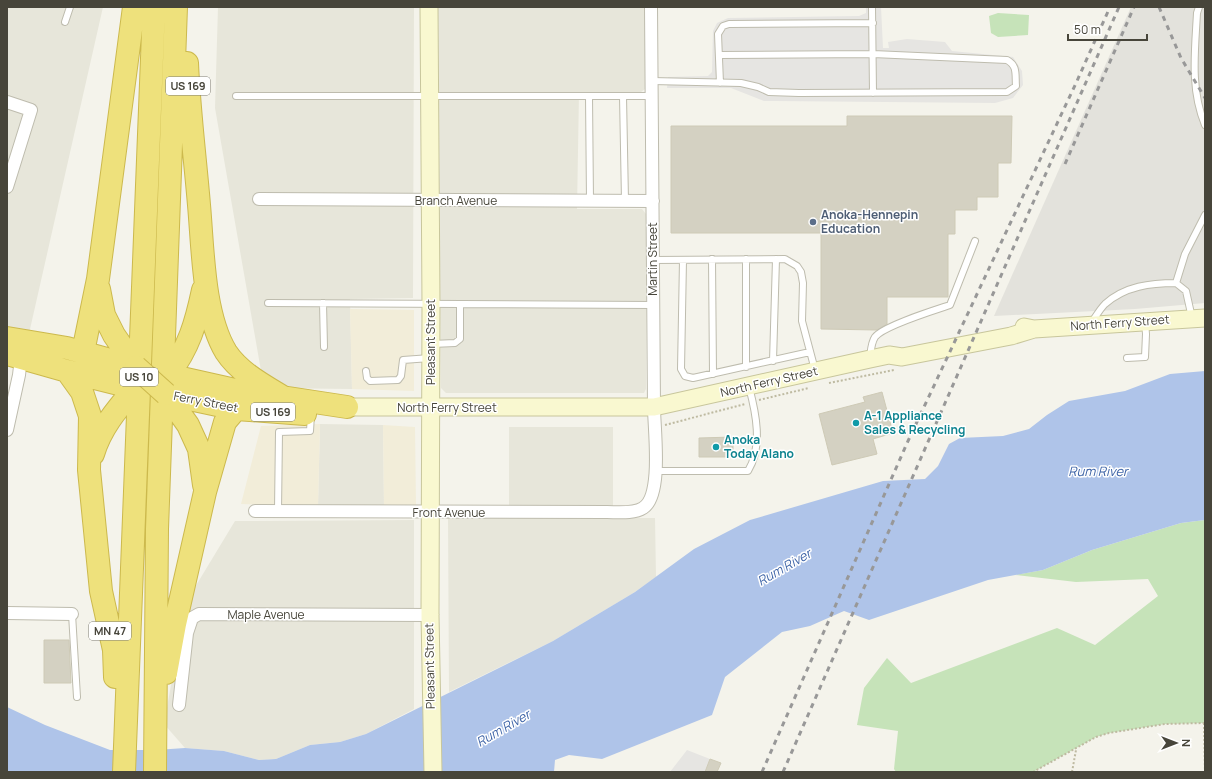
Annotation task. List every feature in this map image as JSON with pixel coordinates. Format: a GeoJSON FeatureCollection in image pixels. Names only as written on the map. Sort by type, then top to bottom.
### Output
{"type":"FeatureCollection","features":[{"type":"Feature","properties":{"kind":"highway"},"geometry":{"type":"LineString","coordinates":[[83,352],[98,280],[134,7]]}},
{"type":"Feature","properties":{"kind":"highway","name":"US 10"},"geometry":{"type":"LineString","coordinates":[[124,772],[154,7]]}},
{"type":"Feature","properties":{"kind":"highway","name":"US 10"},"geometry":{"type":"LineString","coordinates":[[155,772],[157,529],[176,7]]}},
{"type":"Feature","properties":{"kind":"highway","name":"US 169"},"geometry":{"type":"LineString","coordinates":[[184,7],[190,128],[206,277],[214,329],[227,354],[244,372],[283,397]]}},
{"type":"Feature","properties":{"kind":"highway"},"geometry":{"type":"LineString","coordinates":[[89,470],[97,441],[106,424],[152,381],[191,339],[196,324],[206,277]]}},
{"type":"Feature","properties":{"kind":"highway"},"geometry":{"type":"LineString","coordinates":[[98,280],[104,315],[114,336],[188,425],[199,449],[205,492]]}},
{"type":"Feature","properties":{"kind":"highway","name":"US 169"},"geometry":{"type":"LineString","coordinates":[[7,338],[83,352],[107,359],[152,381]]}},
{"type":"Feature","properties":{"kind":"highway","name":"Ferry Street"},"geometry":{"type":"LineString","coordinates":[[14,356],[106,381],[152,381],[192,391],[236,409],[311,414],[347,407]]}},
{"type":"Feature","properties":{"kind":"highway","name":"MN 47"},"geometry":{"type":"LineString","coordinates":[[67,371],[82,392],[90,416],[89,470],[101,591],[114,650],[117,732],[118,738],[124,748]]}},
{"type":"Feature","properties":{"kind":"highway","name":"North Ferry Street"},"geometry":{"type":"LineString","coordinates":[[192,391],[234,390],[347,407]]}},
{"type":"Feature","properties":{"kind":"highway"},"geometry":{"type":"LineString","coordinates":[[155,727],[175,624],[205,492],[225,422],[236,409]]}},
{"type":"Feature","properties":{"kind":"main road","name":"Pleasant Street"},"geometry":{"type":"LineString","coordinates":[[429,7],[429,200],[431,304],[430,692],[433,772]]}},
{"type":"Feature","properties":{"kind":"main road","name":"North Ferry Street"},"geometry":{"type":"LineString","coordinates":[[347,407],[431,409],[654,407],[751,394],[817,381],[870,359],[889,355],[901,348],[958,334],[1011,325],[1034,328],[1198,318]]}},
{"type":"Feature","properties":{"kind":"street","name":"Martin Street"},"geometry":{"type":"LineString","coordinates":[[643,508],[651,500],[655,471],[652,7]]}},
{"type":"Feature","properties":{"kind":"street"},"geometry":{"type":"LineString","coordinates":[[7,102],[31,110],[7,187]]}},
{"type":"Feature","properties":{"kind":"street","name":"Branch Avenue"},"geometry":{"type":"LineString","coordinates":[[259,199],[653,201]]}},
{"type":"Feature","properties":{"kind":"street"},"geometry":{"type":"LineString","coordinates":[[7,430],[19,375],[14,356]]}},
{"type":"Feature","properties":{"kind":"street","name":"Front Avenue"},"geometry":{"type":"LineString","coordinates":[[255,511],[430,513],[607,512],[636,511],[643,508]]}},
{"type":"Feature","properties":{"kind":"street"},"geometry":{"type":"LineString","coordinates":[[7,613],[72,614]]}},
{"type":"Feature","properties":{"kind":"street","name":"Maple Avenue"},"geometry":{"type":"LineString","coordinates":[[179,705],[187,633],[192,618],[200,614],[388,617],[430,615]]}},
{"type":"Feature","properties":{"kind":"lane"},"geometry":{"type":"LineString","coordinates":[[64,22],[70,7]]}},
{"type":"Feature","properties":{"kind":"lane"},"geometry":{"type":"LineString","coordinates":[[872,7],[873,93]]}},
{"type":"Feature","properties":{"kind":"lane"},"geometry":{"type":"LineString","coordinates":[[1199,7],[1197,13],[1194,81],[1201,116],[1205,125]]}},
{"type":"Feature","properties":{"kind":"lane"},"geometry":{"type":"LineString","coordinates":[[720,82],[718,34],[723,26],[729,24],[873,23]]}},
{"type":"Feature","properties":{"kind":"lane"},"geometry":{"type":"LineString","coordinates":[[652,81],[741,83],[758,87],[769,92],[1007,92],[1016,86],[1015,68],[1013,63],[1007,60],[947,56],[873,54],[718,55]]}},
{"type":"Feature","properties":{"kind":"lane"},"geometry":{"type":"LineString","coordinates":[[236,96],[652,96]]}},
{"type":"Feature","properties":{"kind":"lane"},"geometry":{"type":"LineString","coordinates":[[589,96],[590,201]]}},
{"type":"Feature","properties":{"kind":"lane"},"geometry":{"type":"LineString","coordinates":[[623,96],[625,201]]}},
{"type":"Feature","properties":{"kind":"lane"},"geometry":{"type":"LineString","coordinates":[[1176,283],[1185,254],[1205,215]]}},
{"type":"Feature","properties":{"kind":"lane"},"geometry":{"type":"LineString","coordinates":[[870,359],[872,343],[877,335],[896,325],[950,305],[975,241]]}},
{"type":"Feature","properties":{"kind":"lane"},"geometry":{"type":"LineString","coordinates":[[712,259],[714,374]]}},
{"type":"Feature","properties":{"kind":"lane"},"geometry":{"type":"LineString","coordinates":[[746,259],[746,367]]}},
{"type":"Feature","properties":{"kind":"lane"},"geometry":{"type":"LineString","coordinates":[[773,361],[776,259]]}},
{"type":"Feature","properties":{"kind":"lane"},"geometry":{"type":"LineString","coordinates":[[653,260],[785,259],[793,262],[801,272],[803,283],[802,321],[817,381]]}},
{"type":"Feature","properties":{"kind":"lane"},"geometry":{"type":"LineString","coordinates":[[683,260],[681,369],[685,376],[693,378],[714,374],[810,352]]}},
{"type":"Feature","properties":{"kind":"lane"},"geometry":{"type":"LineString","coordinates":[[1090,325],[1105,304],[1128,289],[1158,283],[1176,283],[1186,292],[1198,318]]}},
{"type":"Feature","properties":{"kind":"lane"},"geometry":{"type":"LineString","coordinates":[[268,303],[654,305]]}},
{"type":"Feature","properties":{"kind":"lane"},"geometry":{"type":"LineString","coordinates":[[323,303],[324,347]]}},
{"type":"Feature","properties":{"kind":"lane"},"geometry":{"type":"LineString","coordinates":[[366,371],[367,378],[370,381],[398,380],[401,376],[403,360],[458,341],[460,339],[460,304]]}},
{"type":"Feature","properties":{"kind":"lane"},"geometry":{"type":"LineString","coordinates":[[1127,358],[1145,357],[1145,322]]}},
{"type":"Feature","properties":{"kind":"lane"},"geometry":{"type":"LineString","coordinates":[[655,471],[748,470],[753,462],[756,446],[757,416],[751,394]]}},
{"type":"Feature","properties":{"kind":"lane"},"geometry":{"type":"LineString","coordinates":[[278,511],[278,432],[310,431],[311,414]]}},
{"type":"Feature","properties":{"kind":"lane"},"geometry":{"type":"LineString","coordinates":[[72,614],[77,698]]}},
{"type":"Feature","properties":{"kind":"path"},"geometry":{"type":"LineString","coordinates":[[654,407],[664,425],[751,394],[817,381],[899,369]]}},
{"type":"Feature","properties":{"kind":"path"},"geometry":{"type":"LineString","coordinates":[[1033,772],[1096,737],[1109,733],[1165,724],[1205,724],[1205,772]]}},
{"type":"Feature","properties":{"kind":"path"},"geometry":{"type":"LineString","coordinates":[[1072,772],[1076,749]]}},
{"type":"Feature","properties":{"kind":"shaded area"},"geometry":{"type":"Polygon","coordinates":[[[7,7],[103,7],[28,338],[7,331],[7,7]]]}},
{"type":"Feature","properties":{"kind":"shaded area"},"geometry":{"type":"Polygon","coordinates":[[[218,7],[414,7],[413,298],[350,299],[352,389],[264,388],[215,108],[218,7]]]}},
{"type":"Feature","properties":{"kind":"shaded area"},"geometry":{"type":"Polygon","coordinates":[[[438,7],[645,7],[645,89],[641,92],[579,93],[577,209],[642,209],[646,214],[646,389],[644,393],[446,393],[441,388],[438,7]]]}},
{"type":"Feature","properties":{"kind":"shaded area"},"geometry":{"type":"Polygon","coordinates":[[[866,7],[881,7],[883,48],[889,48],[888,42],[907,39],[945,42],[952,51],[1013,57],[1022,71],[1023,85],[1013,98],[995,103],[764,101],[731,88],[667,88],[668,77],[708,76],[712,72],[713,31],[717,23],[728,18],[859,16],[866,13],[866,7]]]}},
{"type":"Feature","properties":{"kind":"shaded area"},"geometry":{"type":"Polygon","coordinates":[[[1131,7],[1205,7],[1205,303],[1135,309],[994,316],[1131,7]]]}},
{"type":"Feature","properties":{"kind":"shaded area"},"geometry":{"type":"Polygon","coordinates":[[[350,309],[414,310],[414,391],[352,389],[350,309]]]}},
{"type":"Feature","properties":{"kind":"shaded area"},"geometry":{"type":"Polygon","coordinates":[[[320,424],[383,425],[384,506],[318,506],[320,424]]]}},
{"type":"Feature","properties":{"kind":"shaded area"},"geometry":{"type":"Polygon","coordinates":[[[320,424],[318,506],[241,504],[261,426],[320,424]]]}},
{"type":"Feature","properties":{"kind":"shaded area"},"geometry":{"type":"Polygon","coordinates":[[[383,425],[415,427],[416,505],[384,506],[383,425]]]}},
{"type":"Feature","properties":{"kind":"shaded area"},"geometry":{"type":"Polygon","coordinates":[[[509,427],[613,427],[613,506],[509,505],[509,427]]]}},
{"type":"Feature","properties":{"kind":"shaded area"},"geometry":{"type":"Polygon","coordinates":[[[448,518],[655,518],[656,577],[635,592],[553,641],[449,692],[448,518]]]}},
{"type":"Feature","properties":{"kind":"shaded area"},"geometry":{"type":"Polygon","coordinates":[[[414,520],[414,709],[366,734],[340,742],[310,745],[276,759],[259,760],[224,751],[185,748],[164,724],[186,602],[235,521],[414,520]]]}},
{"type":"Feature","properties":{"kind":"shaded area"},"geometry":{"type":"Polygon","coordinates":[[[687,750],[710,759],[705,772],[670,772],[687,750]]]}},
{"type":"Feature","properties":{"kind":"green space"},"geometry":{"type":"Polygon","coordinates":[[[998,13],[1029,15],[1028,35],[998,37],[991,33],[989,16],[998,13]]]}},
{"type":"Feature","properties":{"kind":"green space"},"geometry":{"type":"Polygon","coordinates":[[[1205,520],[1205,723],[1165,724],[1109,733],[1096,737],[1033,772],[896,772],[894,769],[898,731],[857,725],[864,688],[887,658],[911,683],[1057,628],[1095,645],[1158,596],[1148,579],[1076,582],[1015,575],[1043,570],[1092,550],[1181,523],[1205,520]]]}},
{"type":"Feature","properties":{"kind":"water","name":"Rum River"},"geometry":{"type":"Polygon","coordinates":[[[1205,371],[1205,520],[1181,523],[1092,550],[1043,570],[988,580],[869,620],[844,611],[810,626],[782,632],[725,677],[712,715],[602,759],[569,755],[555,760],[554,772],[7,772],[7,707],[45,725],[110,750],[156,750],[185,748],[224,751],[259,760],[276,759],[310,745],[340,742],[366,734],[553,641],[635,592],[694,549],[750,520],[883,481],[925,479],[938,466],[949,444],[960,438],[1003,436],[1029,429],[1069,401],[1125,391],[1170,374],[1205,371]]]}},
{"type":"Feature","properties":{"kind":"building","name":"Anoka-Hennepin Education"},"geometry":{"type":"Polygon","coordinates":[[[847,116],[1012,116],[1011,163],[998,163],[998,197],[977,197],[977,210],[955,210],[955,234],[948,234],[948,297],[887,297],[887,324],[877,330],[821,329],[821,233],[671,233],[671,126],[847,126],[847,116]]]}},
{"type":"Feature","properties":{"kind":"building","name":"A-1 Appliance Sales & Recycling"},"geometry":{"type":"Polygon","coordinates":[[[882,392],[893,433],[873,439],[877,454],[832,465],[819,414],[865,402],[863,397],[882,392]]]}},
{"type":"Feature","properties":{"kind":"building","name":"Anoka Today Alano"},"geometry":{"type":"Polygon","coordinates":[[[733,437],[733,457],[699,457],[699,438],[733,437]]]}},
{"type":"Feature","properties":{"kind":"building"},"geometry":{"type":"Polygon","coordinates":[[[44,640],[69,640],[71,683],[44,683],[44,640]]]}},
{"type":"Feature","properties":{"kind":"building"},"geometry":{"type":"Polygon","coordinates":[[[710,759],[721,763],[717,772],[705,772],[710,759]]]}},
{"type":"Feature","properties":{"kind":"railway"},"geometry":{"type":"LineString","coordinates":[[762,772],[908,441],[1077,81],[1110,7]]}},
{"type":"Feature","properties":{"kind":"railway"},"geometry":{"type":"LineString","coordinates":[[783,772],[1119,7]]}},
{"type":"Feature","properties":{"kind":"railway"},"geometry":{"type":"LineString","coordinates":[[1065,164],[1134,7]]}},
{"type":"Feature","properties":{"kind":"railway"},"geometry":{"type":"LineString","coordinates":[[1159,7],[1181,58],[1205,98]]}},
{"type":"Feature","properties":{"kind":"place","name":"Anoka-Hennepin Education"},"geometry":{"type":"Point","coordinates":[813,222]}},
{"type":"Feature","properties":{"kind":"place","name":"A-1 Appliance Sales & Recycling"},"geometry":{"type":"Point","coordinates":[856,423]}},
{"type":"Feature","properties":{"kind":"place","name":"Anoka Today Alano"},"geometry":{"type":"Point","coordinates":[716,447]}}]}
